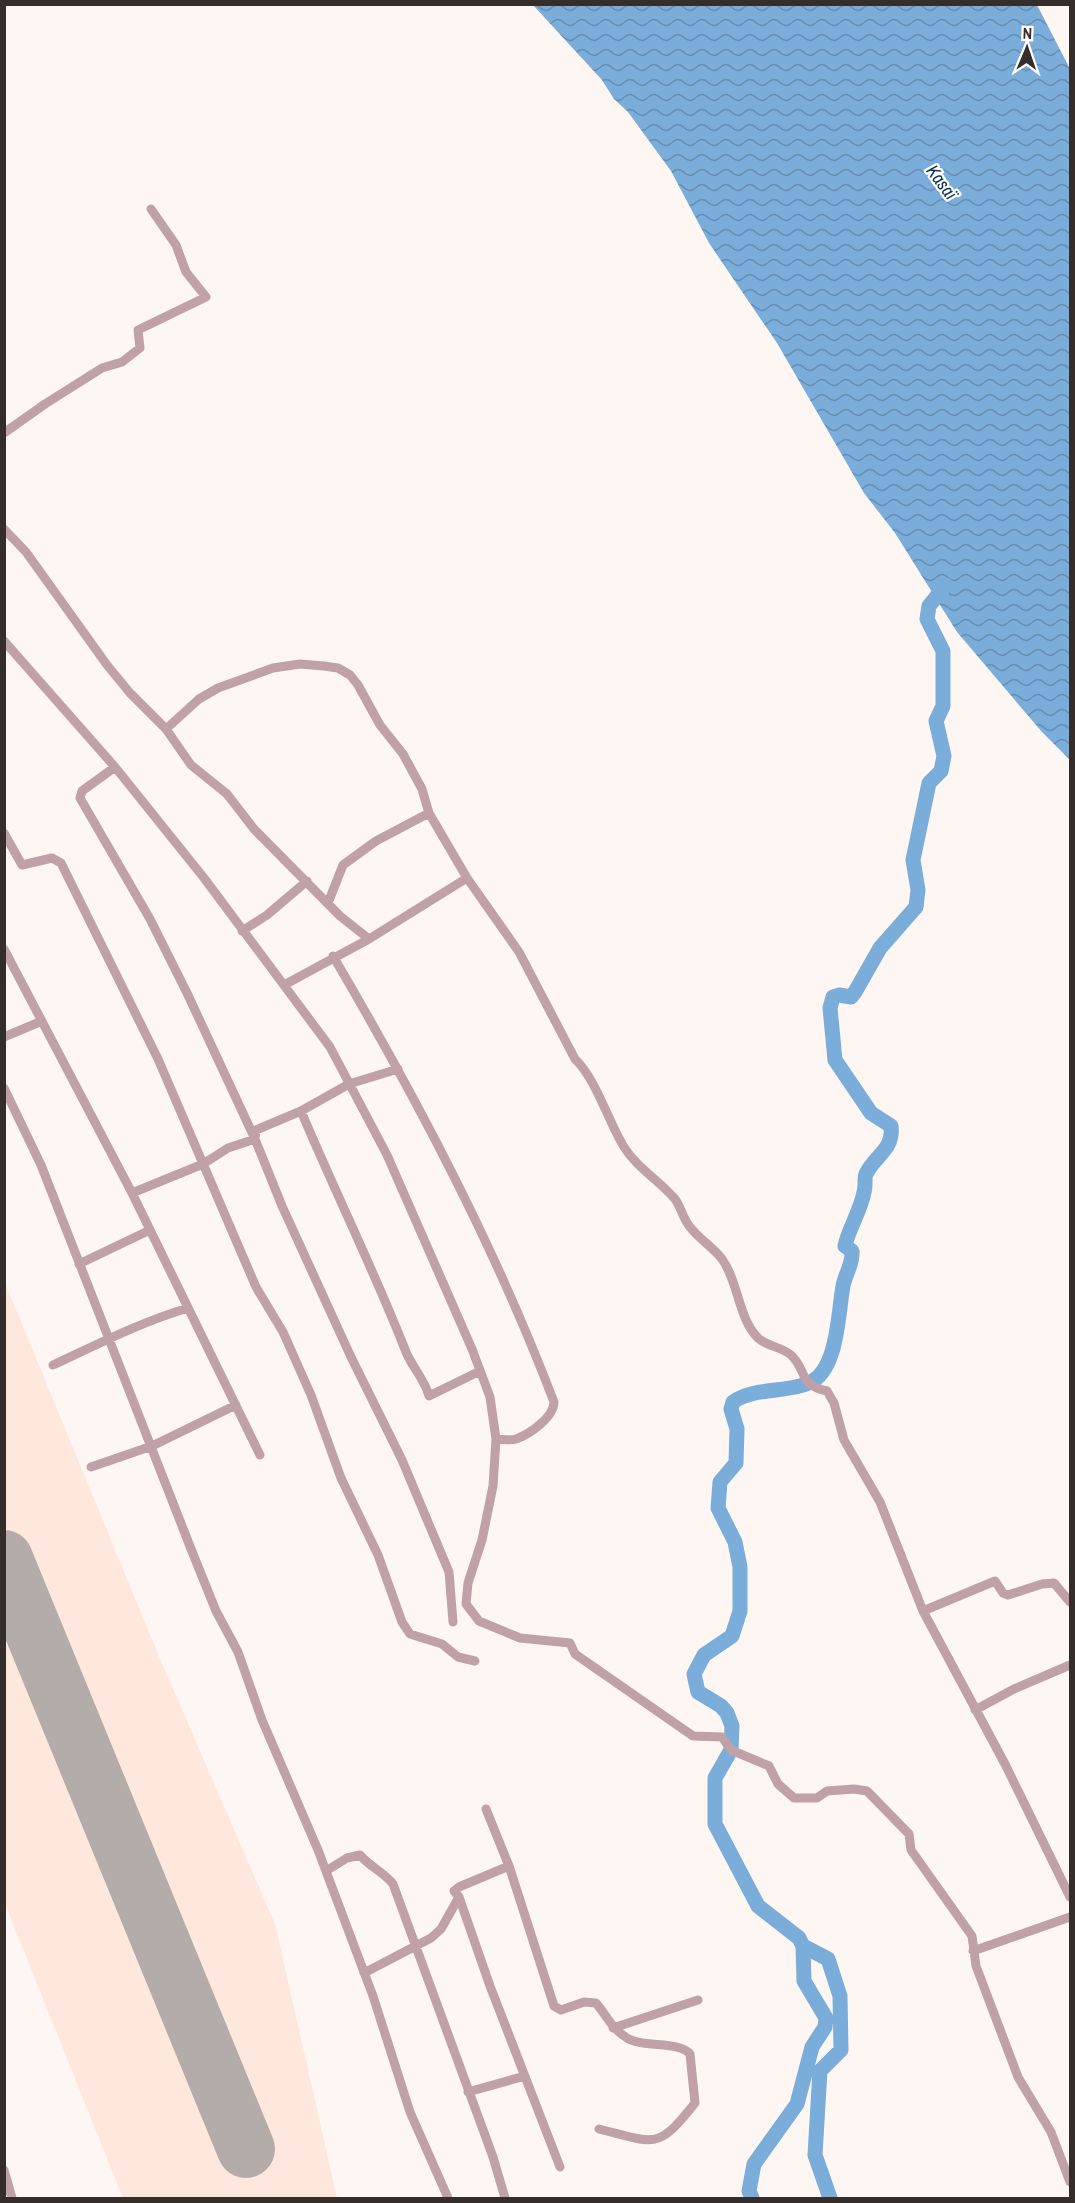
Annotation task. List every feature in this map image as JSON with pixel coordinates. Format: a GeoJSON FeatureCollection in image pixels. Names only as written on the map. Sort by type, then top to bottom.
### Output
{"type":"FeatureCollection","features":[{"type":"Feature","properties":{"kind":"street"},"geometry":{"type":"LineString","coordinates":[[4,433],[102,368],[122,362],[140,348],[138,330],[206,297],[186,272],[176,245],[151,209]]}},
{"type":"Feature","properties":{"kind":"street"},"geometry":{"type":"LineString","coordinates":[[4,529],[26,552],[107,665],[130,693],[166,729],[191,765],[227,794],[254,829],[328,903],[369,939]]}},
{"type":"Feature","properties":{"kind":"street"},"geometry":{"type":"LineString","coordinates":[[4,640],[115,767],[204,878],[284,985],[330,1047],[359,1098],[387,1155],[490,1397],[496,1439],[493,1486],[482,1540],[468,1583],[466,1604],[479,1621],[520,1638],[570,1643],[575,1654],[693,1736],[722,1737],[731,1750],[769,1766],[778,1784],[794,1798],[817,1798],[827,1791],[854,1789],[874,1796],[909,1833],[911,1850],[972,1936],[973,1951],[1018,2077],[1051,2132],[1071,2182]]}},
{"type":"Feature","properties":{"kind":"street"},"geometry":{"type":"LineString","coordinates":[[166,729],[199,699],[244,677],[273,668],[300,664],[338,668],[358,685],[380,725],[403,754],[422,789],[429,813],[467,878],[519,952],[575,1059],[588,1073],[601,1105],[633,1160],[675,1200],[690,1227],[722,1259],[738,1292],[741,1308],[759,1339],[787,1352],[813,1388],[827,1391],[834,1403],[844,1440],[880,1502],[923,1611],[1071,1898]]}},
{"type":"Feature","properties":{"kind":"street"},"geometry":{"type":"LineString","coordinates":[[115,767],[82,791],[80,798],[150,919],[255,1139],[282,1206],[435,1534],[449,1572],[453,1622]]}},
{"type":"Feature","properties":{"kind":"street"},"geometry":{"type":"LineString","coordinates":[[328,903],[343,865],[376,841],[429,813]]}},
{"type":"Feature","properties":{"kind":"street"},"geometry":{"type":"LineString","coordinates":[[4,833],[22,865],[52,858],[61,863],[158,1059],[256,1287],[283,1332],[311,1395],[341,1478],[378,1555],[402,1622],[410,1634],[442,1644],[458,1657],[475,1661]]}},
{"type":"Feature","properties":{"kind":"street"},"geometry":{"type":"LineString","coordinates":[[284,985],[333,956],[369,939],[467,878]]}},
{"type":"Feature","properties":{"kind":"street"},"geometry":{"type":"LineString","coordinates":[[242,931],[267,915],[307,881]]}},
{"type":"Feature","properties":{"kind":"street"},"geometry":{"type":"LineString","coordinates":[[4,949],[132,1193],[260,1455]]}},
{"type":"Feature","properties":{"kind":"street"},"geometry":{"type":"LineString","coordinates":[[333,956],[398,1069],[513,1300],[554,1402],[552,1412],[538,1425],[515,1439],[496,1439]]}},
{"type":"Feature","properties":{"kind":"street"},"geometry":{"type":"LineString","coordinates":[[4,1037],[42,1021]]}},
{"type":"Feature","properties":{"kind":"street"},"geometry":{"type":"LineString","coordinates":[[255,1139],[256,1130],[301,1111],[349,1084],[398,1069]]}},
{"type":"Feature","properties":{"kind":"street"},"geometry":{"type":"LineString","coordinates":[[4,1088],[41,1165],[216,1611],[238,1652],[262,1720],[326,1871],[364,1973],[410,2112],[448,2199]]}},
{"type":"Feature","properties":{"kind":"street"},"geometry":{"type":"LineString","coordinates":[[301,1111],[350,1226],[378,1280],[409,1359],[427,1388],[429,1396],[480,1371]]}},
{"type":"Feature","properties":{"kind":"street"},"geometry":{"type":"LineString","coordinates":[[132,1193],[203,1164],[212,1155],[255,1139]]}},
{"type":"Feature","properties":{"kind":"street"},"geometry":{"type":"LineString","coordinates":[[79,1263],[150,1230]]}},
{"type":"Feature","properties":{"kind":"street"},"geometry":{"type":"LineString","coordinates":[[53,1365],[111,1340],[141,1322],[188,1308]]}},
{"type":"Feature","properties":{"kind":"street"},"geometry":{"type":"LineString","coordinates":[[92,1467],[152,1446],[236,1405]]}},
{"type":"Feature","properties":{"kind":"street"},"geometry":{"type":"LineString","coordinates":[[923,1611],[995,1581],[1003,1593],[1008,1595],[1042,1584],[1054,1583],[1071,1602]]}},
{"type":"Feature","properties":{"kind":"street"},"geometry":{"type":"LineString","coordinates":[[975,1710],[1014,1689],[1071,1665]]}},
{"type":"Feature","properties":{"kind":"street"},"geometry":{"type":"LineString","coordinates":[[486,1809],[509,1866],[554,2006],[561,2010],[584,2002],[596,2003],[613,2028],[638,2043],[688,2051],[695,2103],[674,2129],[656,2140],[598,2129]]}},
{"type":"Feature","properties":{"kind":"street"},"geometry":{"type":"LineString","coordinates":[[326,1871],[347,1858],[360,1855],[366,1863],[389,1879],[505,2199]]}},
{"type":"Feature","properties":{"kind":"street"},"geometry":{"type":"LineString","coordinates":[[509,1866],[454,1891],[459,1897],[490,1986],[560,2167]]}},
{"type":"Feature","properties":{"kind":"street"},"geometry":{"type":"LineString","coordinates":[[364,1973],[414,1948],[441,1929],[459,1897]]}},
{"type":"Feature","properties":{"kind":"street"},"geometry":{"type":"LineString","coordinates":[[973,1951],[1071,1917]]}},
{"type":"Feature","properties":{"kind":"street"},"geometry":{"type":"LineString","coordinates":[[613,2028],[698,2000]]}},
{"type":"Feature","properties":{"kind":"street"},"geometry":{"type":"LineString","coordinates":[[468,2092],[525,2076]]}},
{"type":"Feature","properties":{"kind":"street"},"geometry":{"type":"LineString","coordinates":[[4,2170],[12,2199]]}},
{"type":"Feature","properties":{"kind":"shaded area"},"geometry":{"type":"Polygon","coordinates":[[[5,1283],[158,1654],[275,1924],[337,2198],[123,2198],[5,1904],[5,1283]]]}},
{"type":"Feature","properties":{"kind":"water","name":"Kasaï"},"geometry":{"type":"Polygon","coordinates":[[[533,5],[1037,5],[1070,69],[1070,760],[1042,732],[957,632],[895,533],[864,493],[777,343],[709,243],[671,171],[628,112],[614,99],[602,80],[533,5]]]}},
{"type":"Feature","properties":{"kind":"waterway"},"geometry":{"type":"LineString","coordinates":[[752,2198],[749,2191],[754,2164],[797,2104],[812,2047],[825,2027],[826,2018],[804,1981],[803,1946],[799,1938],[758,1906],[715,1824],[715,1778],[731,1750],[732,1726],[727,1713],[721,1706],[698,1692],[694,1674],[704,1655],[732,1636],[740,1611],[740,1567],[735,1542],[718,1508],[720,1482],[736,1463],[737,1429],[731,1409],[733,1402],[751,1394],[809,1383],[826,1367],[835,1340],[843,1286],[851,1261],[852,1251],[845,1246],[865,1190],[866,1174],[890,1141],[891,1126],[871,1113],[835,1060],[830,1008],[833,997],[839,995],[851,997],[880,948],[916,907],[918,890],[913,860],[929,783],[941,771],[944,756],[936,721],[943,706],[943,651],[927,619],[929,606],[946,585]]}},
{"type":"Feature","properties":{"kind":"waterway"},"geometry":{"type":"LineString","coordinates":[[803,1946],[828,1959],[840,1996],[841,2050],[820,2071],[815,2155],[830,2198]]}},
{"type":"Feature","properties":{"kind":"runway"},"geometry":{"type":"LineString","coordinates":[[4,1559],[246,2149]]}}]}
